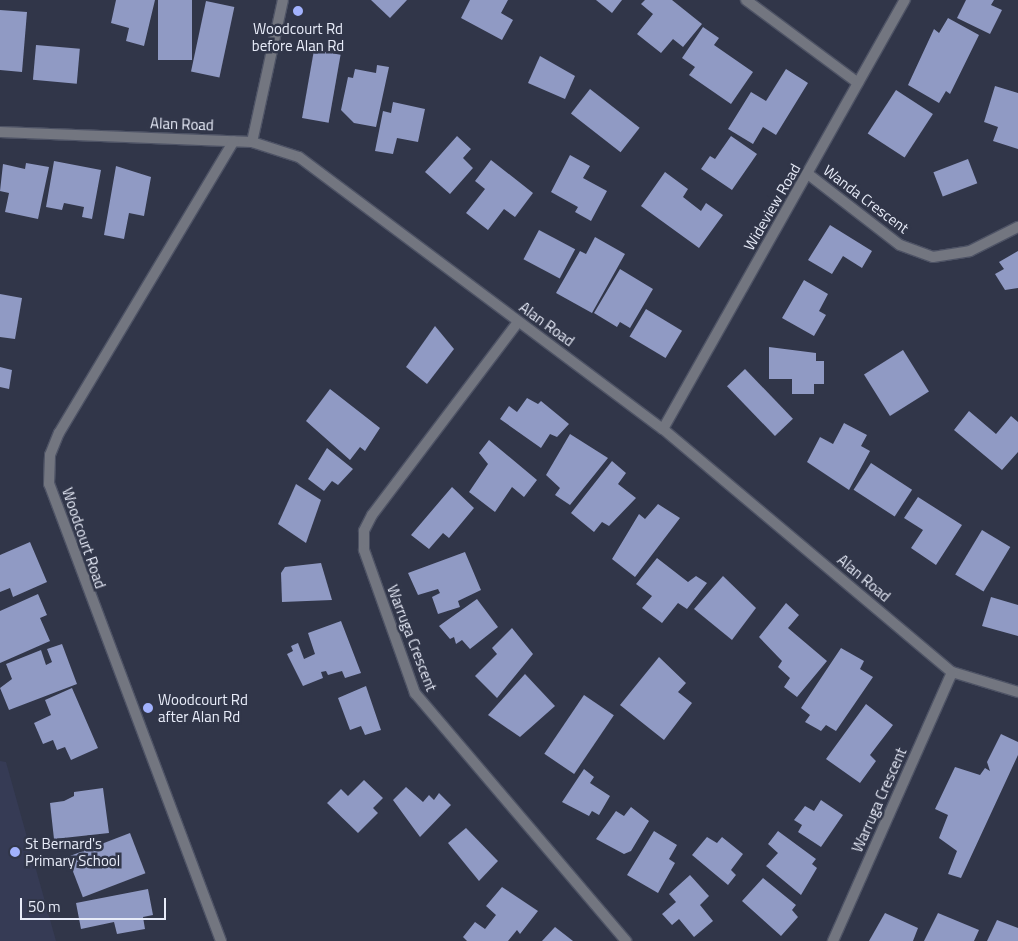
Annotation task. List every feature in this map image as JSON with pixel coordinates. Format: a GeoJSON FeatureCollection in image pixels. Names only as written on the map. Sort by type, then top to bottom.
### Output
{"type":"FeatureCollection","features":[{"type":"Feature","properties":{"kind":"street"},"geometry":{"type":"LineString","coordinates":[[252,142],[283,0]]}},
{"type":"Feature","properties":{"kind":"street"},"geometry":{"type":"LineString","coordinates":[[746,0],[858,83]]}},
{"type":"Feature","properties":{"kind":"street","name":"Wideview Road"},"geometry":{"type":"LineString","coordinates":[[663,429],[905,0]]}},
{"type":"Feature","properties":{"kind":"street","name":"Alan Road"},"geometry":{"type":"LineString","coordinates":[[0,132],[252,142],[275,146],[316,168],[518,322],[663,429],[952,672],[1018,692]]}},
{"type":"Feature","properties":{"kind":"street","name":"Woodcourt Road"},"geometry":{"type":"LineString","coordinates":[[221,941],[49,484],[50,455],[59,433],[234,141]]}},
{"type":"Feature","properties":{"kind":"street","name":"Wanda Crescent"},"geometry":{"type":"LineString","coordinates":[[808,174],[900,245],[933,257],[970,251],[1018,227]]}},
{"type":"Feature","properties":{"kind":"street","name":"Warruga Crescent"},"geometry":{"type":"LineString","coordinates":[[518,322],[372,514],[364,531],[364,550],[419,700],[626,941]]}},
{"type":"Feature","properties":{"kind":"street","name":"Warruga Crescent"},"geometry":{"type":"LineString","coordinates":[[833,941],[952,672]]}},
{"type":"Feature","properties":{"kind":"shaded area","name":"St Bernard's Primary School"},"geometry":{"type":"Polygon","coordinates":[[[0,761],[6,762],[56,941],[0,941],[0,761]]]}},
{"type":"Feature","properties":{"kind":"building"},"geometry":{"type":"Polygon","coordinates":[[[116,0],[155,0],[144,46],[126,41],[129,28],[111,23],[116,0]]]}},
{"type":"Feature","properties":{"kind":"building"},"geometry":{"type":"Polygon","coordinates":[[[158,0],[192,0],[192,60],[158,60],[158,0]]]}},
{"type":"Feature","properties":{"kind":"building"},"geometry":{"type":"Polygon","coordinates":[[[371,0],[407,0],[390,18],[371,0]]]}},
{"type":"Feature","properties":{"kind":"building"},"geometry":{"type":"Polygon","coordinates":[[[470,0],[508,0],[501,13],[513,20],[502,40],[461,18],[470,0]]]}},
{"type":"Feature","properties":{"kind":"building"},"geometry":{"type":"Polygon","coordinates":[[[596,0],[622,0],[612,13],[596,0]]]}},
{"type":"Feature","properties":{"kind":"building"},"geometry":{"type":"Polygon","coordinates":[[[645,0],[672,0],[702,24],[683,47],[673,39],[661,53],[637,34],[653,14],[641,4],[645,0]]]}},
{"type":"Feature","properties":{"kind":"building"},"geometry":{"type":"Polygon","coordinates":[[[966,0],[994,0],[991,5],[1002,10],[990,34],[957,18],[966,0]]]}},
{"type":"Feature","properties":{"kind":"building"},"geometry":{"type":"Polygon","coordinates":[[[206,1],[234,7],[219,77],[191,71],[206,1]]]}},
{"type":"Feature","properties":{"kind":"building"},"geometry":{"type":"Polygon","coordinates":[[[0,10],[27,12],[22,72],[0,70],[0,10]]]}},
{"type":"Feature","properties":{"kind":"building"},"geometry":{"type":"Polygon","coordinates":[[[948,18],[979,35],[950,94],[946,91],[939,103],[908,85],[934,29],[939,33],[948,18]]]}},
{"type":"Feature","properties":{"kind":"building"},"geometry":{"type":"Polygon","coordinates":[[[703,27],[719,38],[714,45],[753,72],[731,104],[689,75],[695,67],[682,58],[703,27]]]}},
{"type":"Feature","properties":{"kind":"building"},"geometry":{"type":"Polygon","coordinates":[[[36,45],[80,49],[77,84],[33,80],[36,45]]]}},
{"type":"Feature","properties":{"kind":"building"},"geometry":{"type":"Polygon","coordinates":[[[314,50],[341,55],[329,123],[302,118],[314,50]]]}},
{"type":"Feature","properties":{"kind":"building"},"geometry":{"type":"Polygon","coordinates":[[[540,56],[575,76],[565,99],[528,83],[540,56]]]}},
{"type":"Feature","properties":{"kind":"building"},"geometry":{"type":"Polygon","coordinates":[[[377,65],[389,67],[376,127],[354,123],[341,110],[348,77],[353,78],[355,69],[376,73],[377,65]]]}},
{"type":"Feature","properties":{"kind":"building"},"geometry":{"type":"Polygon","coordinates":[[[786,69],[808,83],[776,135],[763,127],[753,144],[728,129],[751,92],[766,101],[786,69]]]}},
{"type":"Feature","properties":{"kind":"building"},"geometry":{"type":"Polygon","coordinates":[[[995,86],[1018,93],[1018,149],[993,141],[998,127],[984,122],[995,86]]]}},
{"type":"Feature","properties":{"kind":"building"},"geometry":{"type":"Polygon","coordinates":[[[590,89],[640,128],[621,152],[571,113],[590,89]]]}},
{"type":"Feature","properties":{"kind":"building"},"geometry":{"type":"Polygon","coordinates":[[[896,90],[933,114],[905,158],[868,134],[896,90]]]}},
{"type":"Feature","properties":{"kind":"building"},"geometry":{"type":"Polygon","coordinates":[[[393,102],[425,109],[418,142],[397,138],[393,154],[375,151],[383,111],[391,113],[393,102]]]}},
{"type":"Feature","properties":{"kind":"building"},"geometry":{"type":"Polygon","coordinates":[[[457,136],[471,149],[463,158],[473,168],[450,194],[425,172],[457,136]]]}},
{"type":"Feature","properties":{"kind":"building"},"geometry":{"type":"Polygon","coordinates":[[[731,136],[757,154],[732,190],[701,169],[710,156],[715,159],[731,136]]]}},
{"type":"Feature","properties":{"kind":"building"},"geometry":{"type":"Polygon","coordinates":[[[570,155],[590,166],[583,178],[607,191],[591,221],[575,212],[578,207],[551,192],[570,155]]]}},
{"type":"Feature","properties":{"kind":"building"},"geometry":{"type":"Polygon","coordinates":[[[968,159],[977,183],[943,197],[933,172],[968,159]]]}},
{"type":"Feature","properties":{"kind":"building"},"geometry":{"type":"Polygon","coordinates":[[[491,160],[533,193],[515,217],[504,209],[488,230],[466,213],[485,189],[475,181],[491,160]]]}},
{"type":"Feature","properties":{"kind":"building"},"geometry":{"type":"Polygon","coordinates":[[[54,161],[101,170],[92,219],[82,217],[84,207],[64,203],[62,210],[46,207],[54,161]]]}},
{"type":"Feature","properties":{"kind":"building"},"geometry":{"type":"Polygon","coordinates":[[[26,163],[49,167],[38,219],[5,212],[9,193],[0,191],[3,164],[25,169],[26,163]]]}},
{"type":"Feature","properties":{"kind":"building"},"geometry":{"type":"Polygon","coordinates":[[[116,166],[151,177],[144,216],[129,213],[124,239],[104,235],[116,166]]]}},
{"type":"Feature","properties":{"kind":"building"},"geometry":{"type":"Polygon","coordinates":[[[665,172],[688,189],[683,197],[701,211],[706,203],[723,215],[699,248],[641,206],[665,172]]]}},
{"type":"Feature","properties":{"kind":"building"},"geometry":{"type":"Polygon","coordinates":[[[830,225],[872,251],[862,268],[843,256],[832,274],[808,260],[830,225]]]}},
{"type":"Feature","properties":{"kind":"building"},"geometry":{"type":"Polygon","coordinates":[[[539,230],[575,249],[560,278],[524,259],[539,230]]]}},
{"type":"Feature","properties":{"kind":"building"},"geometry":{"type":"Polygon","coordinates":[[[595,237],[625,254],[592,313],[556,293],[580,251],[586,254],[595,237]]]}},
{"type":"Feature","properties":{"kind":"building"},"geometry":{"type":"Polygon","coordinates":[[[1018,251],[1018,288],[1005,290],[995,274],[1004,269],[999,262],[1018,251]]]}},
{"type":"Feature","properties":{"kind":"building"},"geometry":{"type":"Polygon","coordinates":[[[620,269],[653,289],[630,328],[620,322],[617,327],[594,313],[620,269]]]}},
{"type":"Feature","properties":{"kind":"building"},"geometry":{"type":"Polygon","coordinates":[[[804,280],[828,294],[819,311],[826,315],[814,336],[782,318],[804,280]]]}},
{"type":"Feature","properties":{"kind":"building"},"geometry":{"type":"Polygon","coordinates":[[[0,294],[22,298],[15,339],[0,337],[0,294]]]}},
{"type":"Feature","properties":{"kind":"building"},"geometry":{"type":"Polygon","coordinates":[[[646,309],[682,331],[666,358],[630,336],[646,309]]]}},
{"type":"Feature","properties":{"kind":"building"},"geometry":{"type":"Polygon","coordinates":[[[435,326],[454,349],[427,384],[406,367],[435,326]]]}},
{"type":"Feature","properties":{"kind":"building"},"geometry":{"type":"Polygon","coordinates":[[[769,347],[816,353],[816,361],[824,361],[824,384],[814,384],[814,394],[792,394],[792,379],[769,379],[769,347]]]}},
{"type":"Feature","properties":{"kind":"building"},"geometry":{"type":"Polygon","coordinates":[[[903,350],[929,392],[890,416],[864,374],[903,350]]]}},
{"type":"Feature","properties":{"kind":"building"},"geometry":{"type":"Polygon","coordinates":[[[0,367],[12,370],[9,389],[0,387],[0,367]]]}},
{"type":"Feature","properties":{"kind":"building"},"geometry":{"type":"Polygon","coordinates":[[[745,369],[793,419],[775,436],[727,386],[745,369]]]}},
{"type":"Feature","properties":{"kind":"building"},"geometry":{"type":"Polygon","coordinates":[[[330,389],[380,428],[365,451],[360,447],[350,460],[306,421],[330,389]]]}},
{"type":"Feature","properties":{"kind":"building"},"geometry":{"type":"Polygon","coordinates":[[[527,398],[538,404],[541,401],[569,424],[557,437],[550,434],[541,448],[500,419],[509,406],[517,412],[527,398]]]}},
{"type":"Feature","properties":{"kind":"building"},"geometry":{"type":"Polygon","coordinates":[[[969,411],[996,434],[1011,416],[1018,422],[1018,452],[1002,470],[954,430],[969,411]]]}},
{"type":"Feature","properties":{"kind":"building"},"geometry":{"type":"Polygon","coordinates":[[[844,423],[867,435],[861,446],[870,451],[849,490],[807,462],[820,437],[833,444],[844,423]]]}},
{"type":"Feature","properties":{"kind":"building"},"geometry":{"type":"Polygon","coordinates":[[[570,434],[608,458],[570,505],[555,495],[560,488],[546,475],[570,434]]]}},
{"type":"Feature","properties":{"kind":"building"},"geometry":{"type":"Polygon","coordinates":[[[489,440],[537,480],[524,497],[512,487],[495,512],[469,492],[488,464],[479,453],[489,440]]]}},
{"type":"Feature","properties":{"kind":"building"},"geometry":{"type":"Polygon","coordinates":[[[327,448],[353,469],[338,485],[332,481],[324,491],[308,479],[327,448]]]}},
{"type":"Feature","properties":{"kind":"building"},"geometry":{"type":"Polygon","coordinates":[[[612,461],[626,473],[618,484],[636,498],[609,526],[602,522],[594,532],[571,513],[612,461]]]}},
{"type":"Feature","properties":{"kind":"building"},"geometry":{"type":"Polygon","coordinates":[[[871,463],[912,490],[895,517],[854,490],[871,463]]]}},
{"type":"Feature","properties":{"kind":"building"},"geometry":{"type":"Polygon","coordinates":[[[296,484],[321,500],[306,543],[278,524],[296,484]]]}},
{"type":"Feature","properties":{"kind":"building"},"geometry":{"type":"Polygon","coordinates":[[[452,487],[474,508],[449,538],[443,533],[429,549],[411,535],[452,487]]]}},
{"type":"Feature","properties":{"kind":"building"},"geometry":{"type":"Polygon","coordinates":[[[918,497],[962,525],[936,565],[911,548],[923,530],[904,518],[918,497]]]}},
{"type":"Feature","properties":{"kind":"building"},"geometry":{"type":"Polygon","coordinates":[[[658,504],[680,518],[635,577],[612,559],[639,514],[645,519],[658,504]]]}},
{"type":"Feature","properties":{"kind":"building"},"geometry":{"type":"Polygon","coordinates":[[[982,530],[1010,547],[984,592],[955,575],[982,530]]]}},
{"type":"Feature","properties":{"kind":"building"},"geometry":{"type":"Polygon","coordinates":[[[30,542],[47,582],[13,597],[10,588],[0,592],[0,555],[30,542]]]}},
{"type":"Feature","properties":{"kind":"building"},"geometry":{"type":"Polygon","coordinates":[[[465,552],[481,590],[458,601],[460,607],[438,614],[432,597],[440,593],[438,589],[418,595],[408,573],[465,552]]]}},
{"type":"Feature","properties":{"kind":"building"},"geometry":{"type":"Polygon","coordinates":[[[657,558],[688,582],[696,576],[707,583],[687,609],[678,603],[662,623],[642,608],[652,596],[636,584],[657,558]]]}},
{"type":"Feature","properties":{"kind":"building"},"geometry":{"type":"Polygon","coordinates":[[[321,563],[332,600],[282,602],[281,573],[285,567],[321,563]]]}},
{"type":"Feature","properties":{"kind":"building"},"geometry":{"type":"Polygon","coordinates":[[[723,576],[756,608],[732,640],[694,609],[723,576]]]}},
{"type":"Feature","properties":{"kind":"building"},"geometry":{"type":"Polygon","coordinates":[[[38,594],[47,615],[40,618],[50,641],[0,663],[0,611],[38,594]]]}},
{"type":"Feature","properties":{"kind":"building"},"geometry":{"type":"Polygon","coordinates":[[[991,597],[1018,605],[1018,636],[982,626],[991,597]]]}},
{"type":"Feature","properties":{"kind":"building"},"geometry":{"type":"Polygon","coordinates":[[[477,599],[498,627],[470,649],[462,640],[456,644],[454,637],[450,639],[439,626],[477,599]]]}},
{"type":"Feature","properties":{"kind":"building"},"geometry":{"type":"Polygon","coordinates":[[[786,603],[799,615],[788,628],[827,661],[797,697],[784,687],[790,678],[778,667],[782,661],[759,637],[786,603]]]}},
{"type":"Feature","properties":{"kind":"building"},"geometry":{"type":"Polygon","coordinates":[[[341,621],[361,673],[345,678],[342,671],[328,675],[326,671],[321,672],[323,678],[303,686],[287,654],[293,651],[291,646],[298,643],[304,659],[315,654],[308,633],[341,621]]]}},
{"type":"Feature","properties":{"kind":"building"},"geometry":{"type":"Polygon","coordinates":[[[512,628],[533,654],[497,698],[475,676],[497,654],[492,648],[512,628]]]}},
{"type":"Feature","properties":{"kind":"building"},"geometry":{"type":"Polygon","coordinates":[[[62,644],[77,684],[9,710],[0,688],[12,679],[6,664],[41,650],[46,665],[52,662],[47,649],[62,644]]]}},
{"type":"Feature","properties":{"kind":"building"},"geometry":{"type":"Polygon","coordinates":[[[841,648],[864,661],[860,669],[873,677],[836,731],[826,725],[821,731],[805,722],[810,715],[801,708],[841,648]]]}},
{"type":"Feature","properties":{"kind":"building"},"geometry":{"type":"Polygon","coordinates":[[[659,657],[686,683],[678,692],[692,703],[664,740],[620,705],[659,657]]]}},
{"type":"Feature","properties":{"kind":"building"},"geometry":{"type":"Polygon","coordinates":[[[525,674],[555,706],[520,737],[488,715],[525,674]]]}},
{"type":"Feature","properties":{"kind":"building"},"geometry":{"type":"Polygon","coordinates":[[[366,686],[381,730],[365,735],[361,726],[350,730],[338,698],[366,686]]]}},
{"type":"Feature","properties":{"kind":"building"},"geometry":{"type":"Polygon","coordinates":[[[72,688],[98,748],[71,760],[65,747],[57,750],[53,740],[43,744],[34,723],[51,715],[45,700],[72,688]]]}},
{"type":"Feature","properties":{"kind":"building"},"geometry":{"type":"Polygon","coordinates":[[[584,695],[614,715],[574,774],[544,754],[584,695]]]}},
{"type":"Feature","properties":{"kind":"building"},"geometry":{"type":"Polygon","coordinates":[[[866,704],[893,725],[870,755],[876,761],[860,783],[826,759],[866,704]]]}},
{"type":"Feature","properties":{"kind":"building"},"geometry":{"type":"Polygon","coordinates":[[[1001,734],[1018,742],[1018,755],[961,878],[948,874],[957,851],[939,838],[948,815],[935,809],[955,767],[980,775],[985,768],[990,771],[987,762],[1001,734]]]}},
{"type":"Feature","properties":{"kind":"building"},"geometry":{"type":"Polygon","coordinates":[[[584,769],[594,777],[590,783],[610,796],[599,815],[592,811],[589,816],[562,802],[584,769]]]}},
{"type":"Feature","properties":{"kind":"building"},"geometry":{"type":"Polygon","coordinates":[[[364,780],[383,798],[373,808],[378,813],[358,833],[327,803],[341,789],[348,796],[364,780]]]}},
{"type":"Feature","properties":{"kind":"building"},"geometry":{"type":"Polygon","coordinates":[[[406,787],[423,802],[429,795],[434,800],[439,793],[451,805],[420,837],[393,800],[406,787]]]}},
{"type":"Feature","properties":{"kind":"building"},"geometry":{"type":"Polygon","coordinates":[[[103,788],[109,833],[54,839],[50,803],[64,801],[74,796],[74,792],[103,788]]]}},
{"type":"Feature","properties":{"kind":"building"},"geometry":{"type":"Polygon","coordinates":[[[821,800],[843,815],[821,847],[798,832],[802,825],[794,820],[805,806],[814,811],[821,800]]]}},
{"type":"Feature","properties":{"kind":"building"},"geometry":{"type":"Polygon","coordinates":[[[631,807],[649,821],[631,851],[624,854],[596,839],[616,811],[624,816],[631,807]]]}},
{"type":"Feature","properties":{"kind":"building"},"geometry":{"type":"Polygon","coordinates":[[[466,828],[498,861],[479,881],[448,843],[466,828]]]}},
{"type":"Feature","properties":{"kind":"building"},"geometry":{"type":"Polygon","coordinates":[[[654,831],[677,845],[669,859],[675,863],[658,893],[627,875],[654,831]]]}},
{"type":"Feature","properties":{"kind":"building"},"geometry":{"type":"Polygon","coordinates":[[[778,831],[816,859],[812,864],[817,868],[801,895],[766,866],[778,853],[768,844],[778,831]]]}},
{"type":"Feature","properties":{"kind":"building"},"geometry":{"type":"Polygon","coordinates":[[[130,833],[145,873],[83,897],[67,857],[130,833]]]}},
{"type":"Feature","properties":{"kind":"building"},"geometry":{"type":"Polygon","coordinates":[[[707,837],[717,843],[722,837],[743,854],[731,870],[736,875],[728,885],[692,855],[707,837]]]}},
{"type":"Feature","properties":{"kind":"building"},"geometry":{"type":"Polygon","coordinates":[[[690,875],[709,896],[700,905],[713,921],[694,937],[679,919],[672,925],[662,914],[676,902],[669,894],[690,875]]]}},
{"type":"Feature","properties":{"kind":"building"},"geometry":{"type":"Polygon","coordinates":[[[763,878],[796,905],[792,910],[798,917],[781,936],[742,901],[763,878]]]}},
{"type":"Feature","properties":{"kind":"building"},"geometry":{"type":"Polygon","coordinates":[[[502,887],[538,911],[520,934],[517,930],[508,941],[467,941],[463,937],[475,922],[485,929],[496,915],[486,906],[502,887]]]}},
{"type":"Feature","properties":{"kind":"building"},"geometry":{"type":"Polygon","coordinates":[[[148,889],[153,915],[143,917],[145,929],[117,934],[114,922],[81,929],[76,903],[148,889]]]}},
{"type":"Feature","properties":{"kind":"building"},"geometry":{"type":"Polygon","coordinates":[[[885,913],[918,928],[913,941],[869,941],[885,913]]]}},
{"type":"Feature","properties":{"kind":"building"},"geometry":{"type":"Polygon","coordinates":[[[938,913],[979,930],[974,941],[924,941],[938,913]]]}},
{"type":"Feature","properties":{"kind":"building"},"geometry":{"type":"Polygon","coordinates":[[[997,920],[1018,928],[1018,941],[987,941],[997,920]]]}},
{"type":"Feature","properties":{"kind":"building"},"geometry":{"type":"Polygon","coordinates":[[[555,927],[573,941],[542,941],[555,927]]]}},
{"type":"Feature","properties":{"kind":"place","name":"Woodcourt Rd before Alan Rd"},"geometry":{"type":"Point","coordinates":[298,11]}},
{"type":"Feature","properties":{"kind":"place","name":"Woodcourt Rd after Alan Rd"},"geometry":{"type":"Point","coordinates":[148,708]}},
{"type":"Feature","properties":{"kind":"place","name":"St Bernard's Primary School"},"geometry":{"type":"Point","coordinates":[15,852]}}]}
